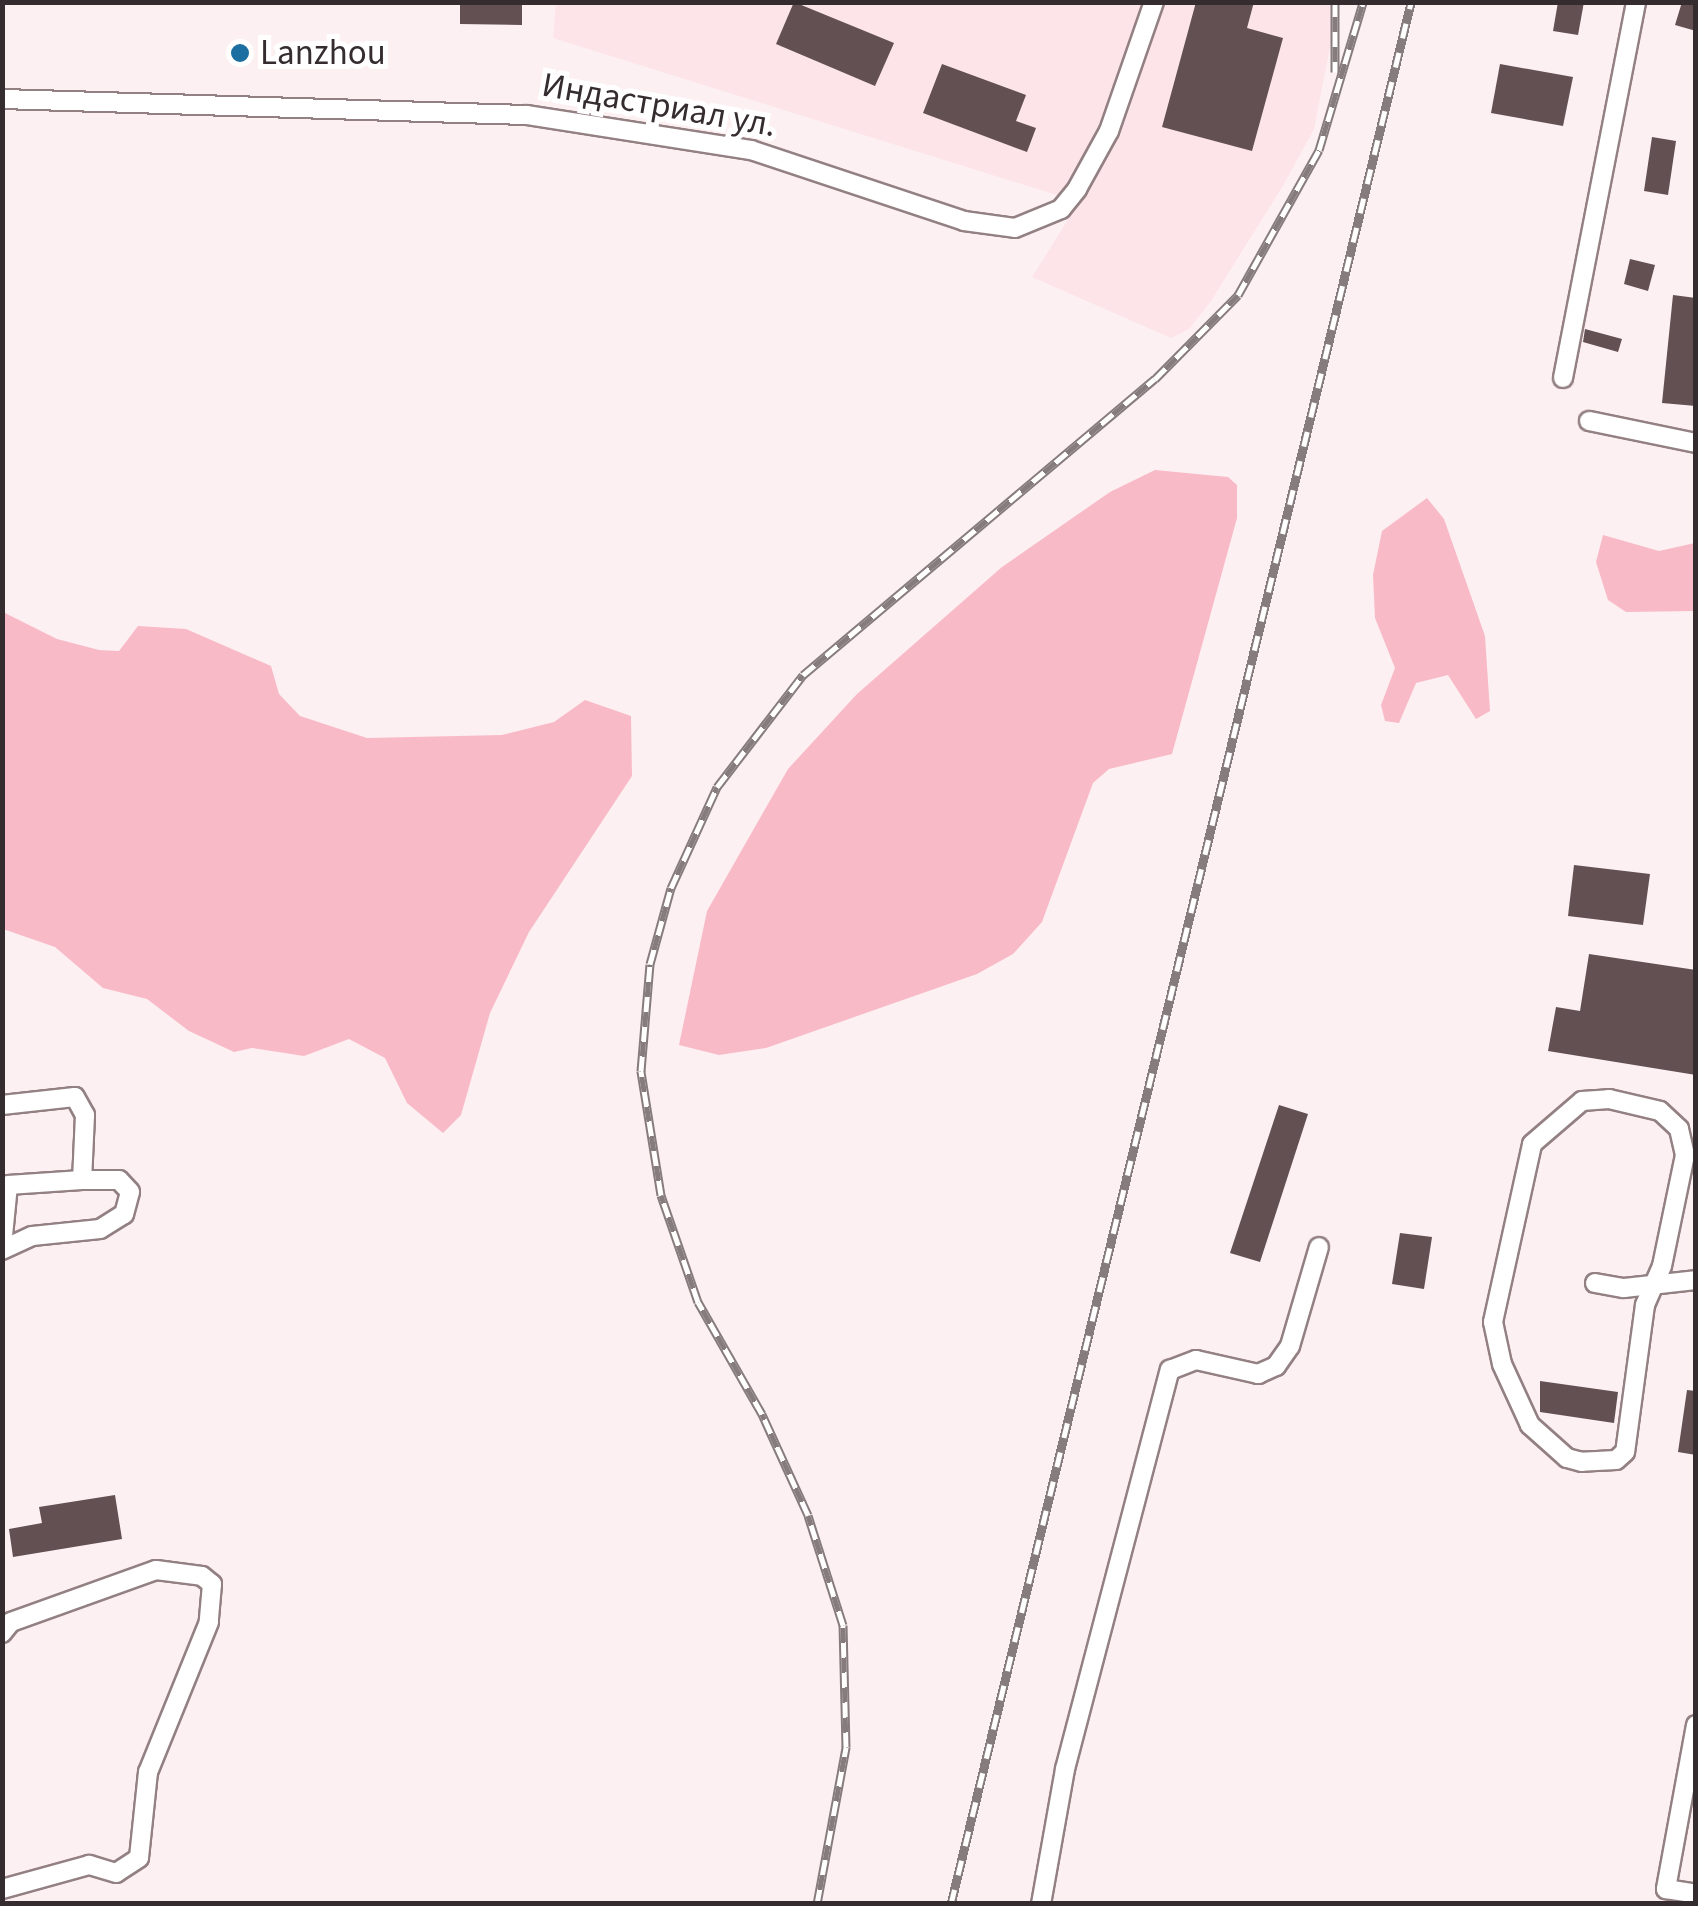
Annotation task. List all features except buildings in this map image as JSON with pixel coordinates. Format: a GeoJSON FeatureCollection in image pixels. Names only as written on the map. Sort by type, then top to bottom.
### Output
{"type":"FeatureCollection","features":[{"type":"Feature","properties":{"kind":"street","name":"Индастриал ул."},"geometry":{"type":"LineString","coordinates":[[2,99],[528,115],[752,150],[964,221],[1015,228],[1061,209],[1077,189],[1109,131],[1154,2]]}},
{"type":"Feature","properties":{"kind":"street"},"geometry":{"type":"LineString","coordinates":[[1563,378],[1636,2]]}},
{"type":"Feature","properties":{"kind":"street"},"geometry":{"type":"LineString","coordinates":[[1590,421],[1696,442]]}},
{"type":"Feature","properties":{"kind":"street"},"geometry":{"type":"LineString","coordinates":[[2,1105],[76,1097],[86,1115],[82,1180]]}},
{"type":"Feature","properties":{"kind":"street"},"geometry":{"type":"LineString","coordinates":[[1609,1099],[1660,1111],[1679,1129],[1685,1155],[1654,1286],[1645,1305],[1625,1452],[1596,1462],[1567,1458],[1530,1426],[1502,1364],[1493,1322],[1522,1171],[1532,1144],[1582,1101],[1609,1099]]}},
{"type":"Feature","properties":{"kind":"street"},"geometry":{"type":"LineString","coordinates":[[119,1180],[130,1192],[124,1214],[100,1229],[32,1236],[2,1248],[8,1185],[119,1180]]}},
{"type":"Feature","properties":{"kind":"street"},"geometry":{"type":"LineString","coordinates":[[1041,1904],[1065,1769],[1170,1370],[1196,1360],[1258,1374],[1276,1366],[1290,1346],[1319,1247]]}},
{"type":"Feature","properties":{"kind":"street"},"geometry":{"type":"LineString","coordinates":[[1595,1283],[1654,1286],[1696,1280]]}},
{"type":"Feature","properties":{"kind":"street"},"geometry":{"type":"LineString","coordinates":[[2,1634],[11,1622],[156,1570],[202,1576],[212,1584],[209,1622],[148,1772],[139,1858],[116,1873],[89,1864],[2,1889]]}},
{"type":"Feature","properties":{"kind":"street"},"geometry":{"type":"LineString","coordinates":[[1696,1725],[1666,1889],[1696,1894]]}},
{"type":"Feature","properties":{"kind":"shaded area"},"geometry":{"type":"Polygon","coordinates":[[[556,2],[1331,2],[1332,37],[1314,129],[1211,301],[1189,329],[1171,338],[1032,277],[1079,202],[553,38],[556,2]]]}},
{"type":"Feature","properties":{"kind":"shaded area"},"geometry":{"type":"Polygon","coordinates":[[[1155,470],[1228,477],[1237,485],[1237,518],[1172,754],[1109,769],[1093,783],[1042,922],[1013,954],[977,974],[766,1048],[719,1055],[679,1045],[707,911],[788,769],[857,694],[1002,567],[1110,492],[1155,470]]]}},
{"type":"Feature","properties":{"kind":"shaded area"},"geometry":{"type":"Polygon","coordinates":[[[1427,498],[1444,519],[1485,636],[1490,711],[1476,719],[1448,675],[1416,683],[1399,723],[1385,721],[1381,705],[1395,668],[1375,618],[1373,575],[1382,531],[1427,498]]]}},
{"type":"Feature","properties":{"kind":"shaded area"},"geometry":{"type":"Polygon","coordinates":[[[1603,535],[1659,551],[1695,543],[1695,611],[1626,612],[1608,600],[1596,562],[1603,535]]]}},
{"type":"Feature","properties":{"kind":"shaded area"},"geometry":{"type":"Polygon","coordinates":[[[3,612],[57,639],[99,650],[119,651],[138,626],[186,629],[271,666],[279,694],[300,716],[367,738],[502,735],[554,722],[585,700],[631,716],[632,776],[529,932],[490,1013],[461,1115],[443,1133],[407,1103],[385,1058],[349,1039],[304,1056],[252,1048],[234,1052],[189,1031],[147,999],[103,988],[55,947],[3,929],[3,612]]]}},
{"type":"Feature","properties":{"kind":"railway"},"geometry":{"type":"LineString","coordinates":[[1335,2],[1335,72]]}},
{"type":"Feature","properties":{"kind":"railway"},"geometry":{"type":"LineString","coordinates":[[817,1904],[846,1747],[843,1625],[808,1515],[762,1414],[698,1302],[661,1195],[641,1071],[650,964],[671,888],[717,787],[803,675],[1155,379],[1238,295],[1319,150],[1363,2]]}},
{"type":"Feature","properties":{"kind":"railway"},"geometry":{"type":"LineString","coordinates":[[951,1904],[1411,2]]}},
{"type":"Feature","properties":{"kind":"place","name":"Lanzhou"},"geometry":{"type":"Point","coordinates":[240,53]}}]}
